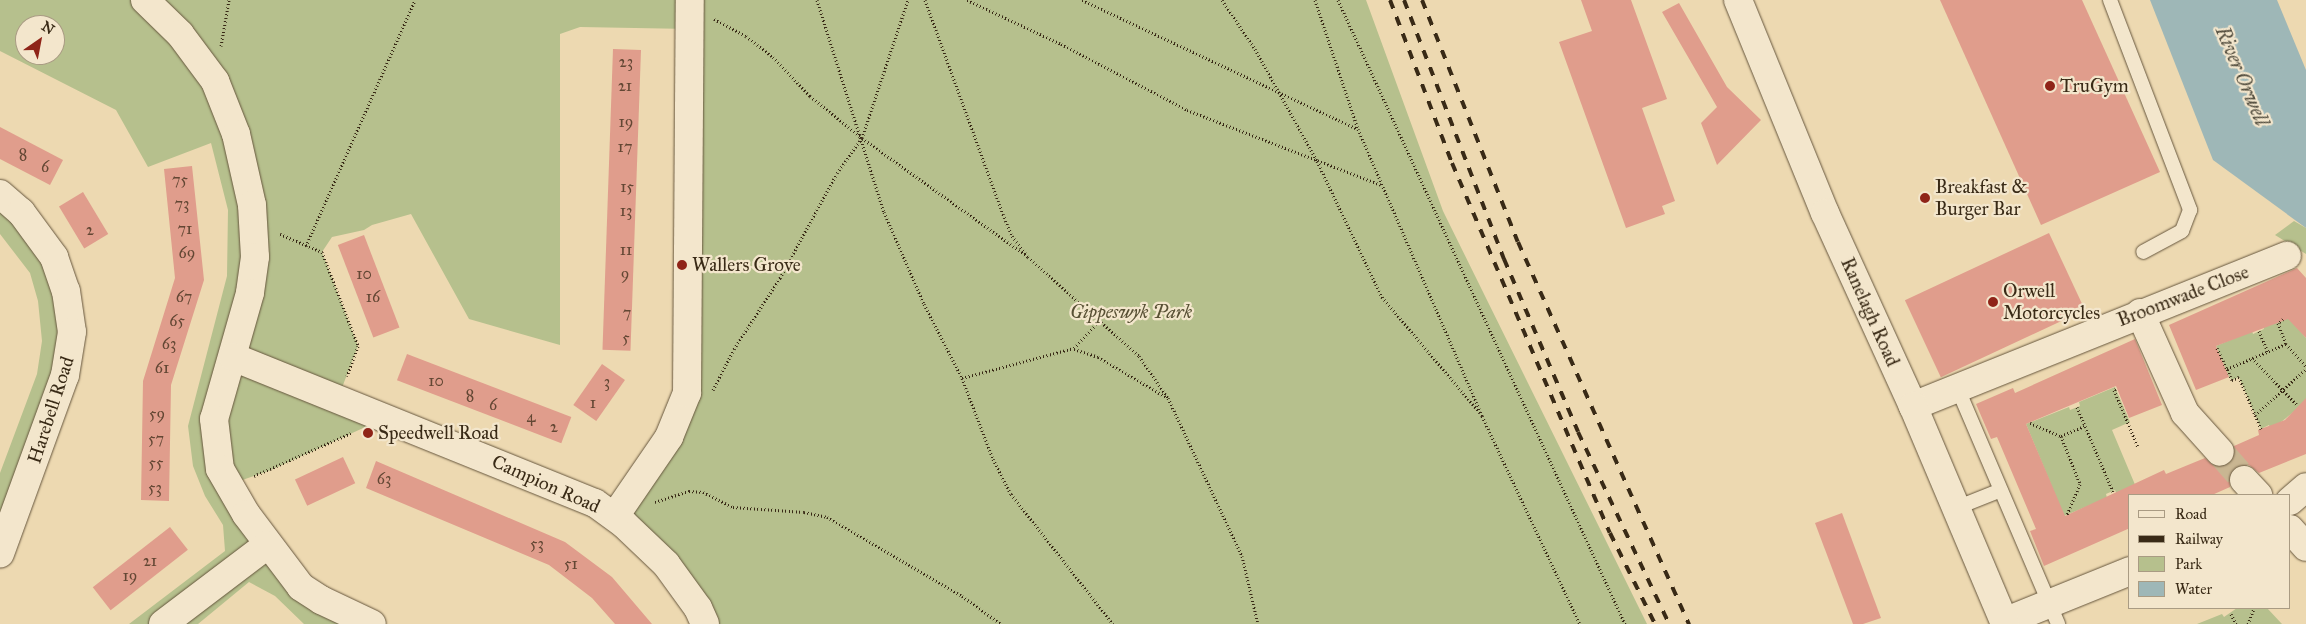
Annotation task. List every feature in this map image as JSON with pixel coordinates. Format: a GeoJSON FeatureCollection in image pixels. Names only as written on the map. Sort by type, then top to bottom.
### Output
{"type":"FeatureCollection","features":[{"type":"Feature","properties":{"kind":"street"},"geometry":{"type":"LineString","coordinates":[[145,0],[180,34],[215,81],[228,107],[243,156],[254,223],[255,257],[250,293],[233,357],[216,406],[216,449],[227,485],[267,545],[288,573],[308,593],[372,624]]}},
{"type":"Feature","properties":{"kind":"street","name":"Ranelagh Road"},"geometry":{"type":"LineString","coordinates":[[1738,0],[1825,213],[1913,406],[2005,623]]}},
{"type":"Feature","properties":{"kind":"street"},"geometry":{"type":"LineString","coordinates":[[623,506],[669,437],[687,393],[690,4]]}},
{"type":"Feature","properties":{"kind":"street","name":"Harebell Road"},"geometry":{"type":"LineString","coordinates":[[0,194],[20,212],[54,257],[66,291],[72,332],[68,365],[0,554]]}},
{"type":"Feature","properties":{"kind":"street","name":"Broomwade Close"},"geometry":{"type":"LineString","coordinates":[[1913,406],[2140,313],[2287,256]]}},
{"type":"Feature","properties":{"kind":"street"},"geometry":{"type":"LineString","coordinates":[[2140,313],[2186,413],[2220,452]]}},
{"type":"Feature","properties":{"kind":"street","name":"Campion Road"},"geometry":{"type":"LineString","coordinates":[[233,357],[568,490],[623,506],[698,608],[705,624]]}},
{"type":"Feature","properties":{"kind":"street"},"geometry":{"type":"LineString","coordinates":[[2291,499],[2306,486]]}},
{"type":"Feature","properties":{"kind":"street"},"geometry":{"type":"LineString","coordinates":[[2291,530],[2306,547]]}},
{"type":"Feature","properties":{"kind":"street"},"geometry":{"type":"LineString","coordinates":[[164,624],[267,545]]}},
{"type":"Feature","properties":{"kind":"street"},"geometry":{"type":"LineString","coordinates":[[2005,623],[2052,614],[2128,572]]}},
{"type":"Feature","properties":{"kind":"lane"},"geometry":{"type":"LineString","coordinates":[[2110,0],[2190,210],[2182,231],[2143,252]]}},
{"type":"Feature","properties":{"kind":"lane"},"geometry":{"type":"LineString","coordinates":[[1957,387],[2052,614]]}},
{"type":"Feature","properties":{"kind":"lane"},"geometry":{"type":"LineString","coordinates":[[1956,508],[2001,490]]}},
{"type":"Feature","properties":{"kind":"path"},"geometry":{"type":"LineString","coordinates":[[215,81],[229,0]]}},
{"type":"Feature","properties":{"kind":"path"},"geometry":{"type":"LineString","coordinates":[[306,246],[415,0]]}},
{"type":"Feature","properties":{"kind":"path"},"geometry":{"type":"LineString","coordinates":[[817,0],[884,212],[924,304],[962,378],[993,459],[1011,494],[1113,624]]}},
{"type":"Feature","properties":{"kind":"path"},"geometry":{"type":"LineString","coordinates":[[687,393],[713,390],[734,349],[780,278],[837,173],[862,138],[908,0]]}},
{"type":"Feature","properties":{"kind":"path"},"geometry":{"type":"LineString","coordinates":[[925,0],[1006,222],[1028,257]]}},
{"type":"Feature","properties":{"kind":"path"},"geometry":{"type":"LineString","coordinates":[[967,0],[1061,44],[1187,110],[1382,185]]}},
{"type":"Feature","properties":{"kind":"path"},"geometry":{"type":"LineString","coordinates":[[1082,0],[1358,129]]}},
{"type":"Feature","properties":{"kind":"path"},"geometry":{"type":"LineString","coordinates":[[1222,0],[1280,94],[1317,161],[1382,297],[1482,416]]}},
{"type":"Feature","properties":{"kind":"path"},"geometry":{"type":"LineString","coordinates":[[1315,0],[1358,129],[1482,416],[1580,624]]}},
{"type":"Feature","properties":{"kind":"path"},"geometry":{"type":"LineString","coordinates":[[1338,0],[1626,624]]}},
{"type":"Feature","properties":{"kind":"path"},"geometry":{"type":"LineString","coordinates":[[690,4],[746,36],[862,138],[1028,257],[1139,356],[1168,398],[1242,556],[1258,624]]}},
{"type":"Feature","properties":{"kind":"path"},"geometry":{"type":"LineString","coordinates":[[254,223],[322,252],[358,346],[338,398]]}},
{"type":"Feature","properties":{"kind":"path"},"geometry":{"type":"LineString","coordinates":[[2255,415],[2306,368],[2286,344],[2278,323],[2283,319]]}},
{"type":"Feature","properties":{"kind":"path"},"geometry":{"type":"LineString","coordinates":[[962,378],[1074,348],[1100,320]]}},
{"type":"Feature","properties":{"kind":"path"},"geometry":{"type":"LineString","coordinates":[[2259,332],[2268,352]]}},
{"type":"Feature","properties":{"kind":"path"},"geometry":{"type":"LineString","coordinates":[[2227,369],[2286,344]]}},
{"type":"Feature","properties":{"kind":"path"},"geometry":{"type":"LineString","coordinates":[[1074,348],[1098,356],[1168,398]]}},
{"type":"Feature","properties":{"kind":"path"},"geometry":{"type":"LineString","coordinates":[[2217,348],[2232,380],[2239,377],[2261,428]]}},
{"type":"Feature","properties":{"kind":"path"},"geometry":{"type":"LineString","coordinates":[[2252,358],[2298,406]]}},
{"type":"Feature","properties":{"kind":"path"},"geometry":{"type":"LineString","coordinates":[[2116,389],[2114,390],[2138,448]]}},
{"type":"Feature","properties":{"kind":"path"},"geometry":{"type":"LineString","coordinates":[[2077,407],[2112,492]]}},
{"type":"Feature","properties":{"kind":"path"},"geometry":{"type":"LineString","coordinates":[[246,479],[372,424],[380,416]]}},
{"type":"Feature","properties":{"kind":"path"},"geometry":{"type":"LineString","coordinates":[[2030,423],[2061,436],[2085,426]]}},
{"type":"Feature","properties":{"kind":"path"},"geometry":{"type":"LineString","coordinates":[[2061,436],[2080,484],[2067,515]]}},
{"type":"Feature","properties":{"kind":"path"},"geometry":{"type":"LineString","coordinates":[[623,506],[663,502],[689,491],[703,492],[733,507],[804,512],[827,517],[962,596],[1002,624]]}},
{"type":"Feature","properties":{"kind":"path"},"geometry":{"type":"LineString","coordinates":[[2248,624],[2254,609]]}},
{"type":"Feature","properties":{"kind":"path"},"geometry":{"type":"LineString","coordinates":[[2231,614],[2236,624]]}},
{"type":"Feature","properties":{"kind":"green space","name":"Gippeswyk Park"},"geometry":{"type":"Polygon","coordinates":[[[0,0],[1366,0],[1443,211],[1647,624],[705,624],[615,516],[677,422],[690,29],[580,27],[560,34],[560,345],[469,319],[411,214],[372,225],[364,230],[332,237],[322,252],[358,346],[338,398],[372,424],[271,470],[228,485],[267,545],[372,624],[304,624],[275,596],[249,582],[198,624],[129,624],[225,551],[223,525],[205,496],[193,466],[188,426],[227,276],[228,210],[211,143],[148,167],[116,110],[28,65],[65,65],[65,15],[15,15],[15,59],[0,51],[0,0]]]}},
{"type":"Feature","properties":{"kind":"green space"},"geometry":{"type":"Polygon","coordinates":[[[0,194],[8,201],[70,310],[0,554],[0,473],[37,374],[42,341],[38,301],[30,273],[0,234],[0,194]]]}},
{"type":"Feature","properties":{"kind":"green space"},"geometry":{"type":"Polygon","coordinates":[[[2294,221],[2306,228],[2306,254],[2275,235],[2294,221]]]}},
{"type":"Feature","properties":{"kind":"green space"},"geometry":{"type":"Polygon","coordinates":[[[2288,317],[2306,338],[2306,402],[2271,430],[2269,425],[2261,429],[2239,377],[2232,380],[2229,377],[2216,346],[2252,331],[2253,334],[2264,329],[2263,325],[2288,317]]]}},
{"type":"Feature","properties":{"kind":"green space"},"geometry":{"type":"Polygon","coordinates":[[[2115,387],[2130,422],[2112,430],[2136,487],[2117,495],[2115,490],[2106,494],[2107,498],[2064,516],[2026,424],[2069,407],[2070,410],[2080,406],[2079,402],[2115,387]]]}},
{"type":"Feature","properties":{"kind":"green space"},"geometry":{"type":"Polygon","coordinates":[[[2236,609],[2268,609],[2282,624],[2197,624],[2222,614],[2224,617],[2236,609]]]}},
{"type":"Feature","properties":{"kind":"water","name":"River Orwell"},"geometry":{"type":"Polygon","coordinates":[[[2150,0],[2277,0],[2306,70],[2306,228],[2213,160],[2150,0]]]}},
{"type":"Feature","properties":{"kind":"building"},"geometry":{"type":"Polygon","coordinates":[[[1581,0],[1631,0],[1667,99],[1642,108],[1675,201],[1662,206],[1665,214],[1626,228],[1559,42],[1592,31],[1581,0]]]}},
{"type":"Feature","properties":{"kind":"building","name":"TruGym"},"geometry":{"type":"Polygon","coordinates":[[[1940,0],[2082,0],[2160,172],[2041,225],[1940,0]]]}},
{"type":"Feature","properties":{"kind":"building"},"geometry":{"type":"Polygon","coordinates":[[[1679,3],[1727,87],[1761,120],[1717,165],[1701,123],[1717,107],[1662,12],[1679,3]]]}},
{"type":"Feature","properties":{"kind":"building"},"geometry":{"type":"Polygon","coordinates":[[[613,49],[641,50],[630,351],[602,350],[613,49]]]}},
{"type":"Feature","properties":{"kind":"building"},"geometry":{"type":"Polygon","coordinates":[[[0,127],[63,160],[50,185],[0,159],[0,127]]]}},
{"type":"Feature","properties":{"kind":"building"},"geometry":{"type":"Polygon","coordinates":[[[192,166],[204,280],[171,385],[169,501],[141,500],[143,381],[175,278],[164,169],[192,166]]]}},
{"type":"Feature","properties":{"kind":"building"},"geometry":{"type":"Polygon","coordinates":[[[83,192],[108,234],[84,248],[59,206],[83,192]]]}},
{"type":"Feature","properties":{"kind":"building","name":"Orwell Motorcycles"},"geometry":{"type":"Polygon","coordinates":[[[2049,233],[2085,310],[1941,377],[1905,300],[2049,233]]]}},
{"type":"Feature","properties":{"kind":"building"},"geometry":{"type":"Polygon","coordinates":[[[364,235],[399,327],[373,337],[338,245],[364,235]]]}},
{"type":"Feature","properties":{"kind":"building"},"geometry":{"type":"Polygon","coordinates":[[[2297,268],[2306,278],[2306,338],[2288,319],[2216,346],[2229,377],[2196,390],[2169,325],[2297,268]]]}},
{"type":"Feature","properties":{"kind":"building"},"geometry":{"type":"Polygon","coordinates":[[[2135,339],[2162,405],[2129,418],[2116,386],[2026,424],[2065,516],[2164,470],[2166,474],[2205,458],[2215,467],[2224,467],[2235,457],[2234,446],[2259,435],[2258,430],[2285,420],[2306,398],[2306,454],[2259,473],[2249,465],[2240,465],[2229,475],[2230,487],[2214,494],[2128,494],[2128,529],[2044,566],[2030,531],[2036,529],[1997,437],[1991,439],[1976,404],[2013,388],[2015,393],[2135,339]]]}},
{"type":"Feature","properties":{"kind":"building"},"geometry":{"type":"Polygon","coordinates":[[[407,354],[571,417],[561,443],[397,380],[407,354]]]}},
{"type":"Feature","properties":{"kind":"building"},"geometry":{"type":"Polygon","coordinates":[[[602,364],[625,380],[596,421],[573,405],[602,364]]]}},
{"type":"Feature","properties":{"kind":"building"},"geometry":{"type":"Polygon","coordinates":[[[343,457],[355,483],[307,506],[295,479],[343,457]]]}},
{"type":"Feature","properties":{"kind":"building"},"geometry":{"type":"Polygon","coordinates":[[[376,461],[565,542],[612,577],[652,624],[615,624],[592,598],[549,565],[366,488],[376,461]]]}},
{"type":"Feature","properties":{"kind":"building"},"geometry":{"type":"Polygon","coordinates":[[[1842,513],[1881,618],[1863,624],[1853,624],[1815,523],[1842,513]]]}},
{"type":"Feature","properties":{"kind":"building"},"geometry":{"type":"Polygon","coordinates":[[[170,527],[188,550],[111,610],[93,587],[170,527]]]}},
{"type":"Feature","properties":{"kind":"tunnel"},"geometry":{"type":"LineString","coordinates":[[2220,452],[2244,480]]}},
{"type":"Feature","properties":{"kind":"railway"},"geometry":{"type":"LineString","coordinates":[[1390,0],[1452,163],[1610,533],[1655,624]]}},
{"type":"Feature","properties":{"kind":"railway"},"geometry":{"type":"LineString","coordinates":[[1404,0],[1504,259],[1578,432],[1669,624]]}},
{"type":"Feature","properties":{"kind":"railway"},"geometry":{"type":"LineString","coordinates":[[1422,0],[1518,242],[1689,624]]}},
{"type":"Feature","properties":{"kind":"place","name":"TruGym"},"geometry":{"type":"Point","coordinates":[2050,86]}},
{"type":"Feature","properties":{"kind":"place","name":"Breakfast & Burger Bar"},"geometry":{"type":"Point","coordinates":[1925,198]}},
{"type":"Feature","properties":{"kind":"place","name":"Wallers Grove"},"geometry":{"type":"Point","coordinates":[682,265]}},
{"type":"Feature","properties":{"kind":"place","name":"Orwell Motorcycles"},"geometry":{"type":"Point","coordinates":[1993,302]}},
{"type":"Feature","properties":{"kind":"place","name":"Speedwell Road"},"geometry":{"type":"Point","coordinates":[368,433]}}]}
